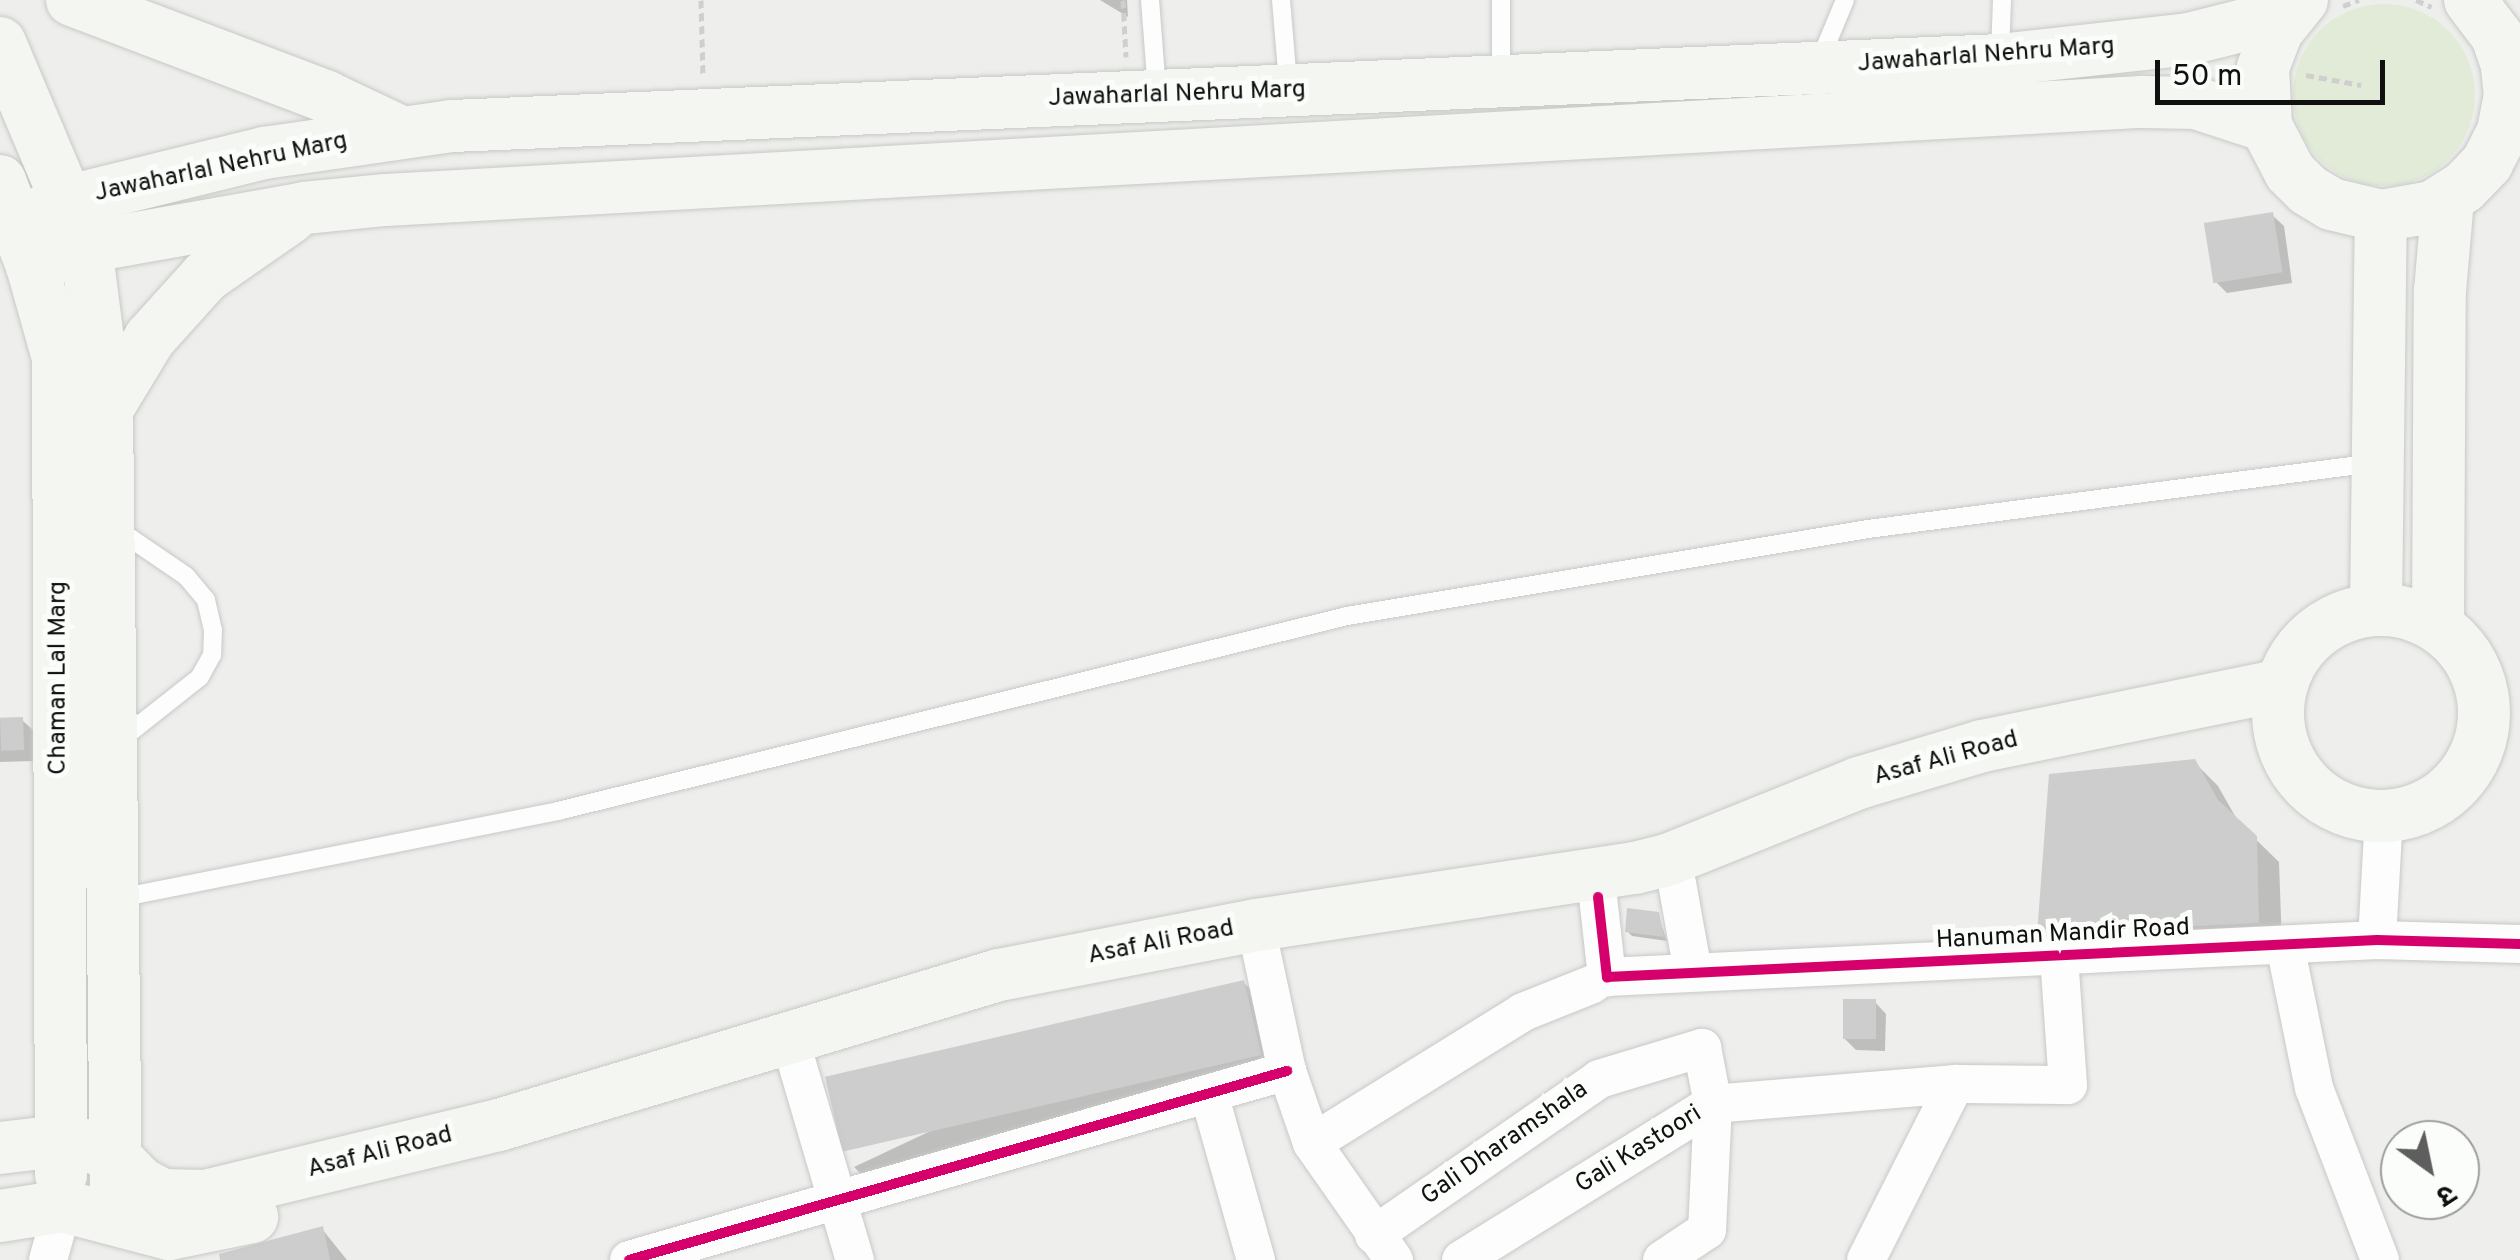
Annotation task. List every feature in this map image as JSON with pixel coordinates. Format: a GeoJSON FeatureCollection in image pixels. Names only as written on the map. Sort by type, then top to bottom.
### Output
{"type":"FeatureCollection","features":[{"type":"Feature","properties":{"kind":"main road"},"geometry":{"type":"LineString","coordinates":[[96,5],[327,96],[401,132]]}},
{"type":"Feature","properties":{"kind":"main road","name":"Jawaharlal Nehru Marg"},"geometry":{"type":"LineString","coordinates":[[78,224],[264,153],[401,132],[704,115],[1999,60],[2205,19],[2307,9]]}},
{"type":"Feature","properties":{"kind":"main road"},"geometry":{"type":"LineString","coordinates":[[2307,9],[2263,68],[2266,126],[2290,172],[2308,190],[2331,204],[2381,216],[2407,214],[2448,199],[2488,163],[2515,96],[2496,24]]}},
{"type":"Feature","properties":{"kind":"main road"},"geometry":{"type":"LineString","coordinates":[[0,44],[78,224],[107,409]]}},
{"type":"Feature","properties":{"kind":"main road","name":"Jawaharlal Nehru Marg"},"geometry":{"type":"LineString","coordinates":[[12,224],[78,224],[2141,102],[2196,103],[2266,126]]}},
{"type":"Feature","properties":{"kind":"main road"},"geometry":{"type":"LineString","coordinates":[[2438,626],[2440,291],[2448,199]]}},
{"type":"Feature","properties":{"kind":"main road"},"geometry":{"type":"LineString","coordinates":[[107,409],[150,338],[206,276],[304,208]]}},
{"type":"Feature","properties":{"kind":"main road"},"geometry":{"type":"LineString","coordinates":[[2376,609],[2374,463],[2381,216]]}},
{"type":"Feature","properties":{"kind":"main road","name":"Chaman Lal Marg"},"geometry":{"type":"LineString","coordinates":[[12,224],[58,358],[59,1141]]}},
{"type":"Feature","properties":{"kind":"main road","name":"Chaman Lal Marg"},"geometry":{"type":"LineString","coordinates":[[107,409],[115,1157]]}},
{"type":"Feature","properties":{"kind":"main road"},"geometry":{"type":"LineString","coordinates":[[2376,609],[2405,611],[2438,626],[2501,689],[2485,718],[2500,747],[2442,797],[2415,811],[2384,816],[2352,812],[2323,799],[2299,777],[2284,748],[2279,701],[2294,656],[2316,632],[2344,616],[2376,609]]}},
{"type":"Feature","properties":{"kind":"main road","name":"Asaf Ali Road"},"geometry":{"type":"LineString","coordinates":[[0,1216],[63,1206],[116,1223],[169,1230],[206,1229],[487,1154],[1004,1000],[1261,950],[1677,883],[1867,808],[1988,770],[2279,701]]}},
{"type":"Feature","properties":{"kind":"main road","name":"Asaf Ali Road"},"geometry":{"type":"LineString","coordinates":[[169,1230],[205,1196],[499,1124],[998,976],[1256,925],[1636,868],[1670,859],[1859,783],[1982,746],[2279,701]]}},
{"type":"Feature","properties":{"kind":"main road"},"geometry":{"type":"LineString","coordinates":[[59,1141],[63,1206]]}},
{"type":"Feature","properties":{"kind":"main road"},"geometry":{"type":"LineString","coordinates":[[0,1148],[59,1141],[91,1146],[115,1157],[140,1183],[169,1230]]}},
{"type":"Feature","properties":{"kind":"main road"},"geometry":{"type":"LineString","coordinates":[[115,1157],[116,1223]]}},
{"type":"Feature","properties":{"kind":"street"},"geometry":{"type":"LineString","coordinates":[[2377,940],[2384,816]]}},
{"type":"Feature","properties":{"kind":"street"},"geometry":{"type":"LineString","coordinates":[[1677,883],[1693,972]]}},
{"type":"Feature","properties":{"kind":"street"},"geometry":{"type":"LineString","coordinates":[[1598,897],[1600,980]]}},
{"type":"Feature","properties":{"kind":"street","name":"Hanuman Mandir Road"},"geometry":{"type":"LineString","coordinates":[[1312,1143],[1523,1012],[1600,980],[1693,972],[2377,940],[2518,947]]}},
{"type":"Feature","properties":{"kind":"street"},"geometry":{"type":"LineString","coordinates":[[2284,944],[2314,1088],[2380,1260]]}},
{"type":"Feature","properties":{"kind":"street"},"geometry":{"type":"LineString","coordinates":[[1261,950],[1287,1071],[1312,1143],[1384,1247]]}},
{"type":"Feature","properties":{"kind":"street","name":"Gali Kastoori"},"geometry":{"type":"LineString","coordinates":[[1460,1260],[1713,1104],[1955,1084],[2068,1086],[2059,955]]}},
{"type":"Feature","properties":{"kind":"street","name":"Gali Dharamshala"},"geometry":{"type":"LineString","coordinates":[[1384,1247],[1599,1079],[1702,1048],[1713,1104]]}},
{"type":"Feature","properties":{"kind":"street"},"geometry":{"type":"LineString","coordinates":[[796,1060],[855,1260]]}},
{"type":"Feature","properties":{"kind":"street"},"geometry":{"type":"LineString","coordinates":[[629,1260],[1287,1071]]}},
{"type":"Feature","properties":{"kind":"street"},"geometry":{"type":"LineString","coordinates":[[1866,1260],[1955,1084]]}},
{"type":"Feature","properties":{"kind":"street"},"geometry":{"type":"LineString","coordinates":[[1209,1094],[1256,1260]]}},
{"type":"Feature","properties":{"kind":"street"},"geometry":{"type":"LineString","coordinates":[[1662,1260],[1706,1230],[1713,1104]]}},
{"type":"Feature","properties":{"kind":"street"},"geometry":{"type":"LineString","coordinates":[[48,1260],[63,1206]]}},
{"type":"Feature","properties":{"kind":"lane"},"geometry":{"type":"LineString","coordinates":[[1142,96],[1150,0]]}},
{"type":"Feature","properties":{"kind":"lane"},"geometry":{"type":"LineString","coordinates":[[1281,0],[1288,90]]}},
{"type":"Feature","properties":{"kind":"lane"},"geometry":{"type":"LineString","coordinates":[[1501,81],[1502,0]]}},
{"type":"Feature","properties":{"kind":"lane"},"geometry":{"type":"LineString","coordinates":[[1817,68],[1844,0]]}},
{"type":"Feature","properties":{"kind":"lane"},"geometry":{"type":"LineString","coordinates":[[1999,60],[2002,0]]}},
{"type":"Feature","properties":{"kind":"lane"},"geometry":{"type":"LineString","coordinates":[[113,899],[596,802],[1347,616],[1868,529],[2374,463]]}},
{"type":"Feature","properties":{"kind":"lane"},"geometry":{"type":"LineString","coordinates":[[108,524],[159,554],[186,576],[206,600],[214,630],[212,655],[200,677],[111,748]]}},
{"type":"Feature","properties":{"kind":"path"},"geometry":{"type":"LineString","coordinates":[[701,0],[704,115]]}},
{"type":"Feature","properties":{"kind":"path"},"geometry":{"type":"LineString","coordinates":[[1123,0],[1142,96]]}},
{"type":"Feature","properties":{"kind":"path"},"geometry":{"type":"LineString","coordinates":[[2307,9],[2359,0]]}},
{"type":"Feature","properties":{"kind":"path"},"geometry":{"type":"LineString","coordinates":[[2263,68],[2361,85]]}},
{"type":"Feature","properties":{"kind":"green space"},"geometry":{"type":"Polygon","coordinates":[[[2384,4],[2419,11],[2448,31],[2468,60],[2475,95],[2468,130],[2448,159],[2419,179],[2384,186],[2349,179],[2320,159],[2300,130],[2293,95],[2300,60],[2320,31],[2349,11],[2384,4]]]}},
{"type":"Feature","properties":{"kind":"building"},"geometry":{"type":"Polygon","coordinates":[[[2273,212],[2283,272],[2213,283],[2204,223],[2273,212]]]}},
{"type":"Feature","properties":{"kind":"building"},"geometry":{"type":"Polygon","coordinates":[[[23,717],[24,750],[1,751],[0,718],[23,717]]]}},
{"type":"Feature","properties":{"kind":"building"},"geometry":{"type":"Polygon","coordinates":[[[2195,759],[2218,800],[2257,836],[2259,923],[2037,934],[2049,774],[2195,759]]]}},
{"type":"Feature","properties":{"kind":"building"},"geometry":{"type":"Polygon","coordinates":[[[1627,908],[1659,912],[1664,937],[1625,932],[1627,908]]]}},
{"type":"Feature","properties":{"kind":"building"},"geometry":{"type":"Polygon","coordinates":[[[1244,980],[1261,1055],[842,1152],[825,1077],[1244,980]]]}},
{"type":"Feature","properties":{"kind":"building"},"geometry":{"type":"Polygon","coordinates":[[[1843,999],[1876,999],[1876,1039],[1843,1039],[1843,999]]]}},
{"type":"Feature","properties":{"kind":"building"},"geometry":{"type":"Polygon","coordinates":[[[323,1226],[330,1260],[220,1260],[219,1254],[323,1226]]]}},
{"type":"Feature","properties":{"kind":"cycle path"},"geometry":{"type":"LineString","coordinates":[[1598,897],[1607,977],[2377,940],[2520,944]]}},
{"type":"Feature","properties":{"kind":"cycle path"},"geometry":{"type":"LineString","coordinates":[[629,1260],[1287,1071]]}}]}
